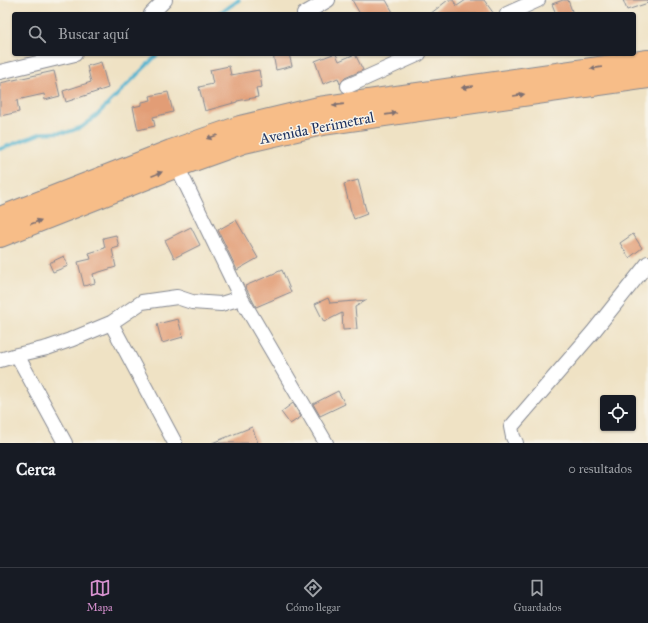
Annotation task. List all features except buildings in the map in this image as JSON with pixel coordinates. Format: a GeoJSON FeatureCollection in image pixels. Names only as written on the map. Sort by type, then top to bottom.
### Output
{"type":"FeatureCollection","features":[{"type":"Feature","properties":{"kind":"main road","name":"Avenida Perimetral"},"geometry":{"type":"LineString","coordinates":[[0,218],[171,151],[247,125],[319,108],[648,61]]}},
{"type":"Feature","properties":{"kind":"main road","name":"Avenida Perimetral"},"geometry":{"type":"LineString","coordinates":[[0,236],[177,166],[244,142],[322,124],[648,77]]}},
{"type":"Feature","properties":{"kind":"street"},"geometry":{"type":"LineString","coordinates":[[153,12],[166,0]]}},
{"type":"Feature","properties":{"kind":"street"},"geometry":{"type":"LineString","coordinates":[[307,12],[328,0]]}},
{"type":"Feature","properties":{"kind":"street"},"geometry":{"type":"LineString","coordinates":[[511,12],[538,0]]}},
{"type":"Feature","properties":{"kind":"street"},"geometry":{"type":"LineString","coordinates":[[0,72],[67,56]]}},
{"type":"Feature","properties":{"kind":"street"},"geometry":{"type":"LineString","coordinates":[[348,86],[414,56]]}},
{"type":"Feature","properties":{"kind":"street"},"geometry":{"type":"LineString","coordinates":[[177,166],[241,298],[326,443]]}},
{"type":"Feature","properties":{"kind":"street"},"geometry":{"type":"LineString","coordinates":[[516,443],[511,427],[593,332],[648,263]]}},
{"type":"Feature","properties":{"kind":"street"},"geometry":{"type":"LineString","coordinates":[[0,360],[47,348],[111,323],[142,302],[177,297],[192,302],[221,304],[241,298]]}},
{"type":"Feature","properties":{"kind":"street"},"geometry":{"type":"LineString","coordinates":[[111,323],[175,443]]}},
{"type":"Feature","properties":{"kind":"street"},"geometry":{"type":"LineString","coordinates":[[17,355],[65,443]]}},
{"type":"Feature","properties":{"kind":"waterway"},"geometry":{"type":"LineString","coordinates":[[220,12],[239,0]]}},
{"type":"Feature","properties":{"kind":"waterway"},"geometry":{"type":"LineString","coordinates":[[0,149],[42,133],[68,132],[82,127],[96,116],[156,56]]}}]}
